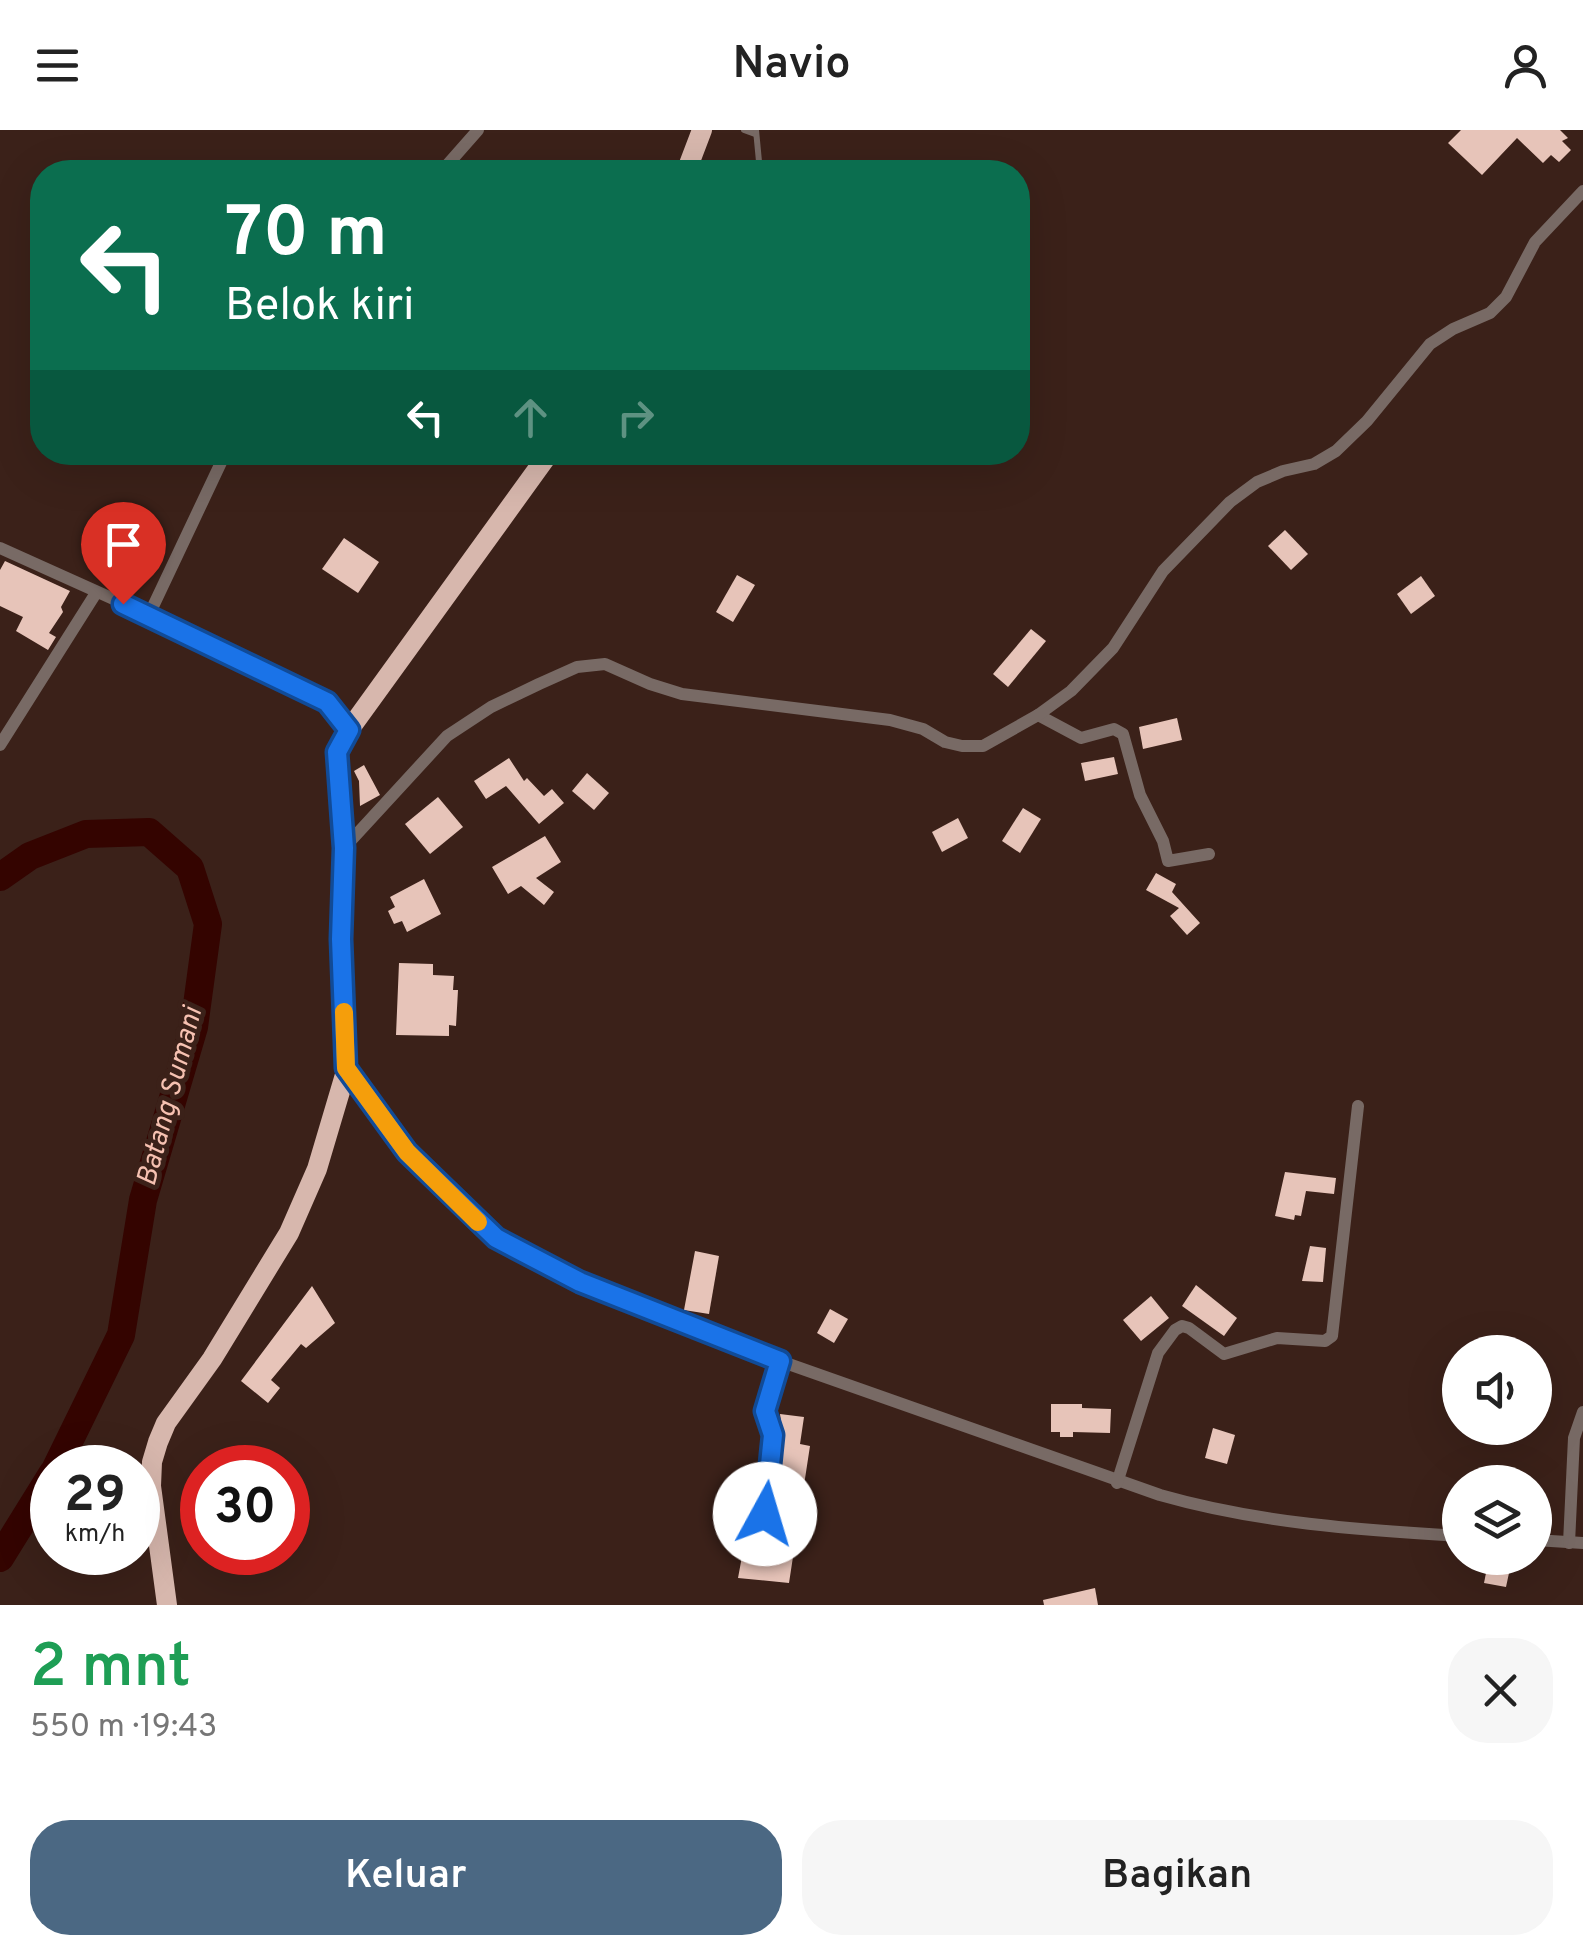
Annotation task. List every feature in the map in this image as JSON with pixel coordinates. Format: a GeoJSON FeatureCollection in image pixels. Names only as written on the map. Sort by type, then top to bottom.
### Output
{"type":"FeatureCollection","features":[{"type":"Feature","properties":{"kind":"highway"},"geometry":{"type":"LineString","coordinates":[[691,160],[702,130]]}},
{"type":"Feature","properties":{"kind":"highway"},"geometry":{"type":"LineString","coordinates":[[167,1605],[151,1486],[154,1452],[166,1423],[212,1359],[290,1233],[316,1168],[346,1068],[341,939],[344,848],[337,752],[541,465]]}},
{"type":"Feature","properties":{"kind":"street"},"geometry":{"type":"LineString","coordinates":[[452,160],[478,130]]}},
{"type":"Feature","properties":{"kind":"street"},"geometry":{"type":"LineString","coordinates":[[344,848],[447,736],[491,707],[577,667],[605,664],[682,694],[890,720],[962,746],[984,746],[1071,692],[1107,656],[1163,571],[1230,502],[1257,482],[1283,470],[1314,464],[1336,451],[1367,421],[1430,344],[1490,313],[1506,298],[1535,242],[1583,191]]}},
{"type":"Feature","properties":{"kind":"street"},"geometry":{"type":"LineString","coordinates":[[150,614],[220,465]]}},
{"type":"Feature","properties":{"kind":"street"},"geometry":{"type":"LineString","coordinates":[[0,548],[96,594],[150,614],[327,702],[349,730]]}},
{"type":"Feature","properties":{"kind":"street"},"geometry":{"type":"LineString","coordinates":[[0,745],[96,594]]}},
{"type":"Feature","properties":{"kind":"street"},"geometry":{"type":"LineString","coordinates":[[1038,715],[1082,738],[1119,730],[1125,738],[1140,795],[1163,841],[1165,858],[1168,862],[1209,854]]}},
{"type":"Feature","properties":{"kind":"street"},"geometry":{"type":"LineString","coordinates":[[346,1068],[407,1152],[496,1238],[580,1282],[780,1361],[1118,1483],[1207,1508],[1261,1518],[1442,1535]]}},
{"type":"Feature","properties":{"kind":"street"},"geometry":{"type":"LineString","coordinates":[[1118,1483],[1158,1353],[1174,1330],[1189,1328],[1224,1354],[1278,1338],[1325,1342],[1332,1336],[1358,1106]]}},
{"type":"Feature","properties":{"kind":"street"},"geometry":{"type":"LineString","coordinates":[[762,1552],[773,1435],[765,1411],[780,1361]]}},
{"type":"Feature","properties":{"kind":"street"},"geometry":{"type":"LineString","coordinates":[[1576,1543],[1574,1438],[1583,1412]]}},
{"type":"Feature","properties":{"kind":"lane"},"geometry":{"type":"LineString","coordinates":[[744,130],[755,132],[758,160]]}},
{"type":"Feature","properties":{"kind":"building"},"geometry":{"type":"Polygon","coordinates":[[[1461,130],[1560,130],[1568,138],[1562,141],[1571,150],[1559,162],[1551,155],[1543,163],[1517,138],[1482,175],[1448,143],[1461,130]]]}},
{"type":"Feature","properties":{"kind":"building"},"geometry":{"type":"Polygon","coordinates":[[[1285,530],[1308,554],[1291,570],[1268,546],[1285,530]]]}},
{"type":"Feature","properties":{"kind":"building"},"geometry":{"type":"Polygon","coordinates":[[[344,538],[379,562],[358,593],[322,569],[344,538]]]}},
{"type":"Feature","properties":{"kind":"building"},"geometry":{"type":"Polygon","coordinates":[[[5,561],[70,591],[61,607],[63,612],[49,633],[56,637],[48,650],[16,631],[23,617],[0,606],[0,570],[5,561]]]}},
{"type":"Feature","properties":{"kind":"building"},"geometry":{"type":"Polygon","coordinates":[[[737,575],[755,585],[733,622],[716,612],[737,575]]]}},
{"type":"Feature","properties":{"kind":"building"},"geometry":{"type":"Polygon","coordinates":[[[1421,576],[1435,596],[1411,614],[1397,594],[1421,576]]]}},
{"type":"Feature","properties":{"kind":"building"},"geometry":{"type":"Polygon","coordinates":[[[1031,629],[1046,641],[1008,687],[993,674],[1031,629]]]}},
{"type":"Feature","properties":{"kind":"building"},"geometry":{"type":"Polygon","coordinates":[[[1177,718],[1182,740],[1143,749],[1139,727],[1177,718]]]}},
{"type":"Feature","properties":{"kind":"building"},"geometry":{"type":"Polygon","coordinates":[[[1114,757],[1118,774],[1085,781],[1081,763],[1114,757]]]}},
{"type":"Feature","properties":{"kind":"building"},"geometry":{"type":"Polygon","coordinates":[[[509,758],[524,781],[527,778],[544,796],[552,789],[564,803],[539,824],[506,786],[486,799],[474,781],[509,758]]]}},
{"type":"Feature","properties":{"kind":"building"},"geometry":{"type":"Polygon","coordinates":[[[364,765],[380,795],[360,806],[359,781],[354,771],[364,765]]]}},
{"type":"Feature","properties":{"kind":"building"},"geometry":{"type":"Polygon","coordinates":[[[587,773],[609,793],[594,810],[572,791],[587,773]]]}},
{"type":"Feature","properties":{"kind":"building"},"geometry":{"type":"Polygon","coordinates":[[[438,797],[463,827],[430,854],[405,824],[438,797]]]}},
{"type":"Feature","properties":{"kind":"building"},"geometry":{"type":"Polygon","coordinates":[[[1023,808],[1041,819],[1020,853],[1002,841],[1023,808]]]}},
{"type":"Feature","properties":{"kind":"building"},"geometry":{"type":"Polygon","coordinates":[[[958,818],[968,838],[942,852],[932,832],[958,818]]]}},
{"type":"Feature","properties":{"kind":"building"},"geometry":{"type":"Polygon","coordinates":[[[545,836],[561,862],[536,878],[554,892],[544,905],[521,886],[508,894],[492,867],[545,836]]]}},
{"type":"Feature","properties":{"kind":"building"},"geometry":{"type":"Polygon","coordinates":[[[1156,873],[1176,884],[1172,892],[1200,923],[1187,935],[1170,916],[1179,908],[1146,890],[1156,873]]]}},
{"type":"Feature","properties":{"kind":"building"},"geometry":{"type":"Polygon","coordinates":[[[424,879],[441,914],[407,932],[402,921],[394,924],[388,911],[395,907],[390,897],[424,879]]]}},
{"type":"Feature","properties":{"kind":"building"},"geometry":{"type":"Polygon","coordinates":[[[399,963],[433,964],[433,975],[454,976],[453,990],[458,990],[456,1026],[449,1025],[449,1036],[396,1035],[399,963]]]}},
{"type":"Feature","properties":{"kind":"building"},"geometry":{"type":"Polygon","coordinates":[[[1285,1172],[1336,1178],[1334,1194],[1306,1191],[1301,1216],[1295,1215],[1294,1220],[1275,1216],[1285,1172]]]}},
{"type":"Feature","properties":{"kind":"building"},"geometry":{"type":"Polygon","coordinates":[[[1310,1246],[1326,1248],[1323,1282],[1302,1281],[1310,1246]]]}},
{"type":"Feature","properties":{"kind":"building"},"geometry":{"type":"Polygon","coordinates":[[[695,1251],[719,1256],[709,1314],[684,1310],[695,1251]]]}},
{"type":"Feature","properties":{"kind":"building"},"geometry":{"type":"Polygon","coordinates":[[[1196,1285],[1237,1318],[1224,1336],[1182,1306],[1196,1285]]]}},
{"type":"Feature","properties":{"kind":"building"},"geometry":{"type":"Polygon","coordinates":[[[312,1286],[335,1323],[306,1348],[301,1344],[271,1380],[280,1388],[268,1403],[241,1381],[312,1286]]]}},
{"type":"Feature","properties":{"kind":"building"},"geometry":{"type":"Polygon","coordinates":[[[1151,1296],[1169,1318],[1141,1341],[1123,1320],[1151,1296]]]}},
{"type":"Feature","properties":{"kind":"building"},"geometry":{"type":"Polygon","coordinates":[[[830,1309],[848,1319],[834,1343],[817,1333],[830,1309]]]}},
{"type":"Feature","properties":{"kind":"building"},"geometry":{"type":"Polygon","coordinates":[[[1051,1404],[1111,1409],[1110,1433],[1073,1432],[1073,1437],[1060,1437],[1060,1432],[1051,1432],[1051,1404]]]}},
{"type":"Feature","properties":{"kind":"building"},"geometry":{"type":"Polygon","coordinates":[[[780,1414],[804,1417],[800,1444],[810,1446],[789,1583],[738,1578],[743,1551],[751,1552],[759,1562],[773,1556],[783,1436],[780,1414]]]}},
{"type":"Feature","properties":{"kind":"building"},"geometry":{"type":"Polygon","coordinates":[[[1213,1428],[1235,1435],[1227,1464],[1205,1458],[1213,1428]]]}},
{"type":"Feature","properties":{"kind":"building"},"geometry":{"type":"Polygon","coordinates":[[[1486,1575],[1509,1575],[1506,1587],[1484,1583],[1486,1575]]]}},
{"type":"Feature","properties":{"kind":"building"},"geometry":{"type":"Polygon","coordinates":[[[1095,1588],[1098,1605],[1044,1605],[1043,1600],[1095,1588]]]}},
{"type":"Feature","properties":{"kind":"waterway","name":"Batang Sumani"},"geometry":{"type":"LineString","coordinates":[[0,877],[30,856],[86,834],[149,832],[190,868],[208,924],[194,1027],[143,1200],[121,1335],[67,1445]]}},
{"type":"Feature","properties":{"kind":"waterway","name":"Batang Sumani"},"geometry":{"type":"LineString","coordinates":[[0,1558],[30,1510]]}},
{"type":"Feature","properties":{"kind":"slow traffic"},"geometry":{"type":"LineString","coordinates":[[344,1012],[346,1068],[407,1152],[478,1222]]}},
{"type":"Feature","properties":{"kind":"route"},"geometry":{"type":"LineString","coordinates":[[123,604],[327,702],[349,730],[337,752],[344,848],[341,939],[346,1068],[407,1152],[496,1238],[580,1282],[780,1361],[765,1411],[773,1435],[765,1514]]}}]}
